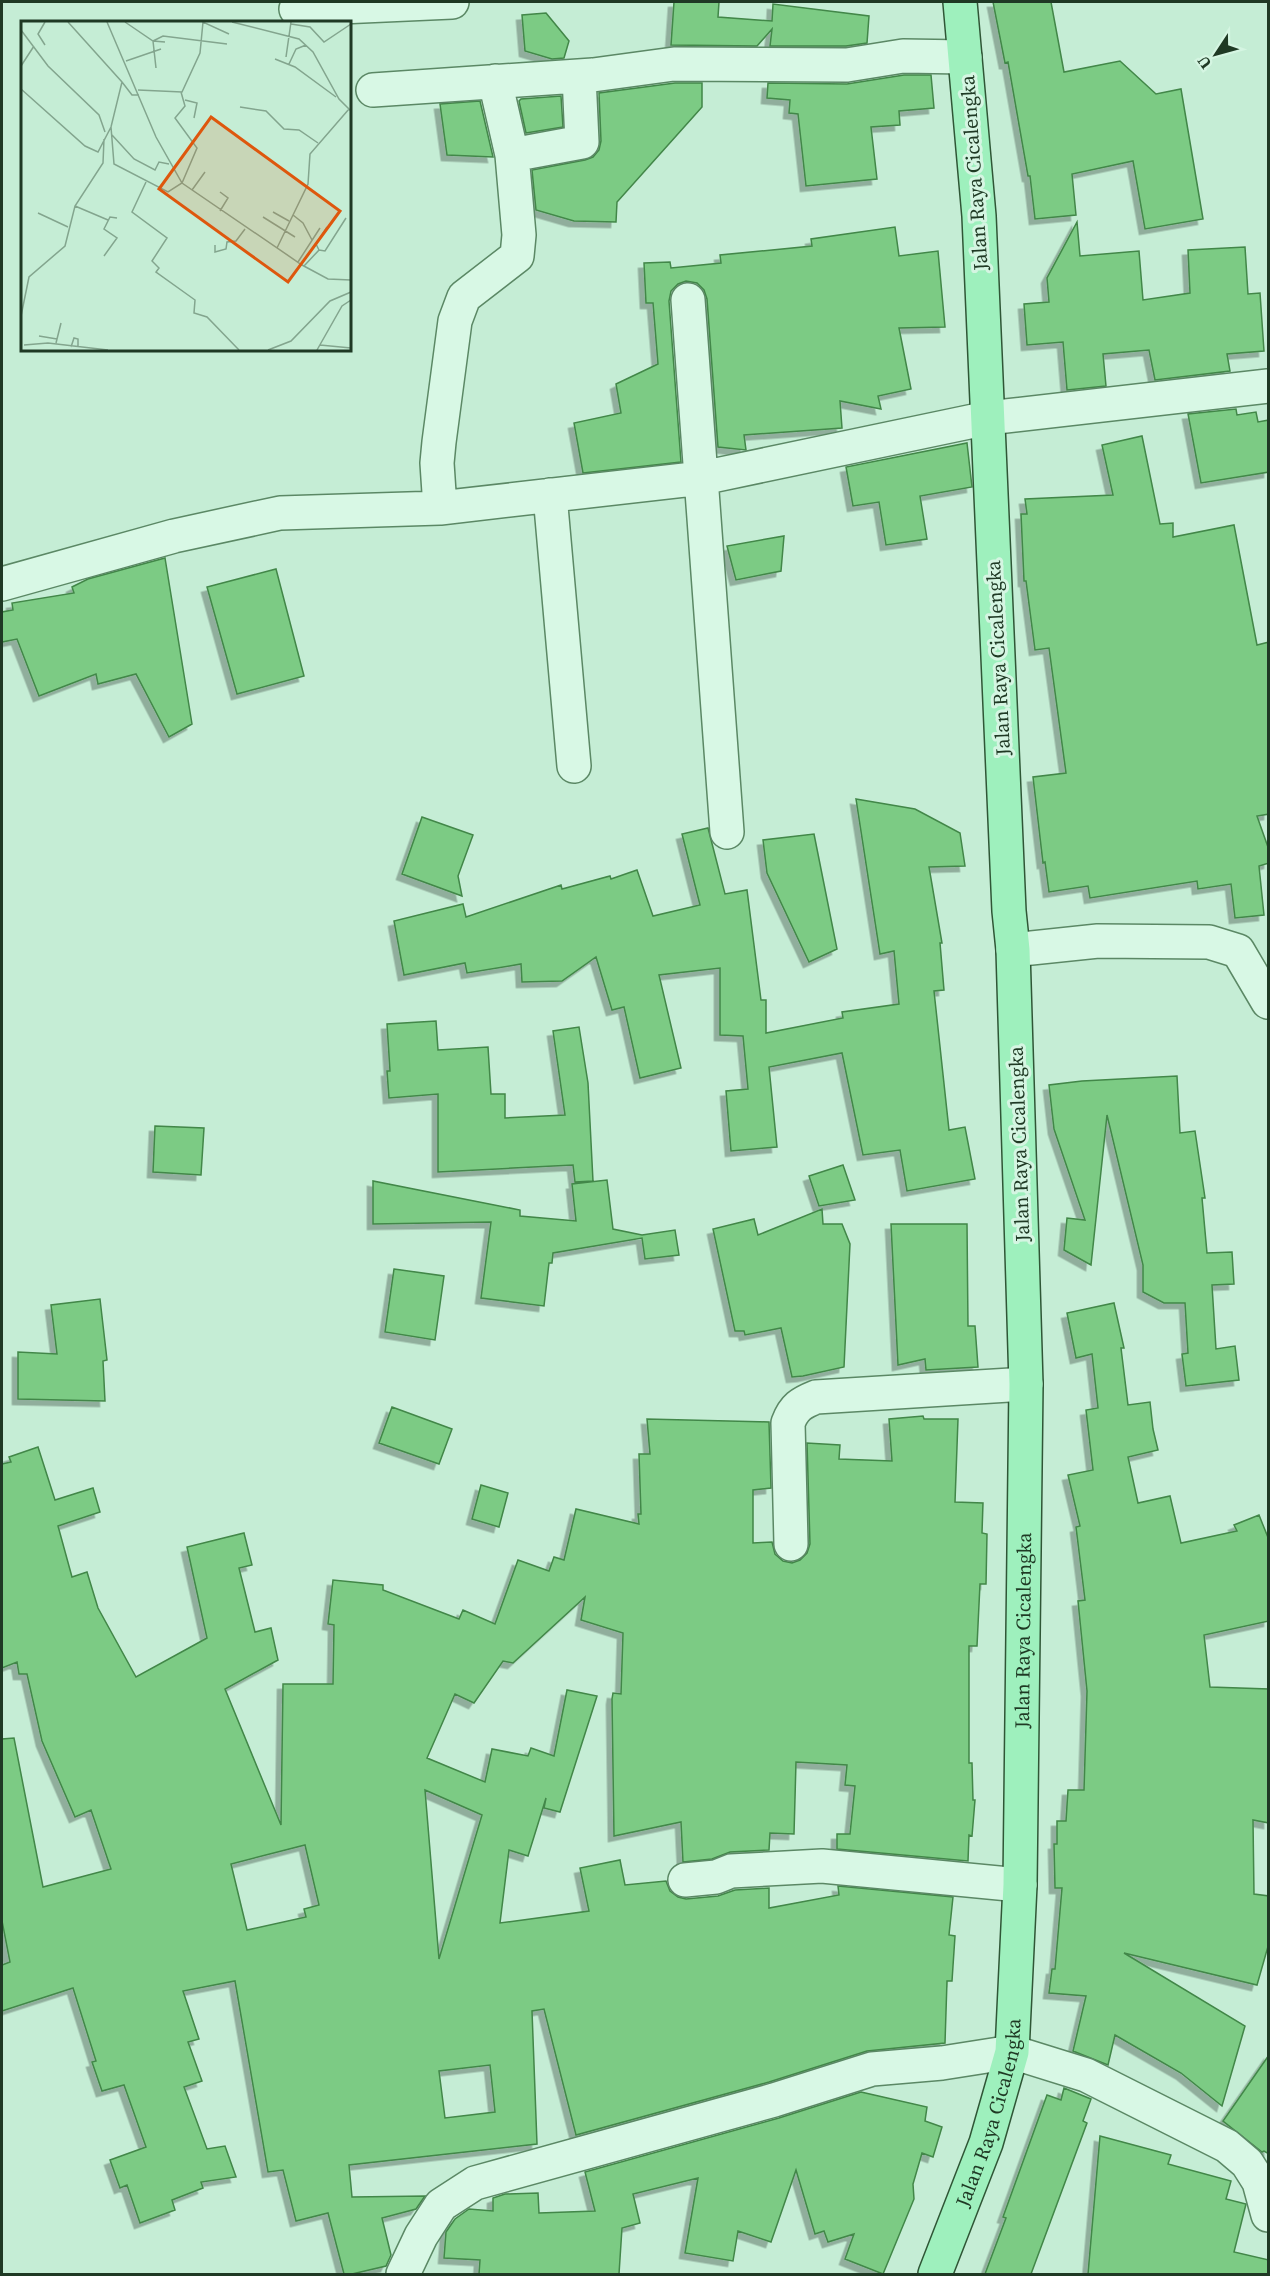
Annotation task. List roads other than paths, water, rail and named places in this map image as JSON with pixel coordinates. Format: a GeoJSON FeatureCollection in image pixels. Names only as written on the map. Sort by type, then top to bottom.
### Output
{"type":"FeatureCollection","features":[{"type":"Feature","properties":{"kind":"main road","name":"Jalan Raya Cicalengka"},"geometry":{"type":"LineString","coordinates":[[935,2274],[986,2143],[1012,2052],[1020,1885],[1026,1384],[1013,950],[1009,911],[979,216],[960,2]]}},
{"type":"Feature","properties":{"kind":"street"},"geometry":{"type":"LineString","coordinates":[[296,9],[452,2]]}},
{"type":"Feature","properties":{"kind":"street"},"geometry":{"type":"LineString","coordinates":[[373,90],[579,76],[674,64],[847,65],[903,56],[964,57]]}},
{"type":"Feature","properties":{"kind":"street"},"geometry":{"type":"LineString","coordinates":[[512,155],[582,142],[579,76]]}},
{"type":"Feature","properties":{"kind":"street"},"geometry":{"type":"LineString","coordinates":[[440,508],[437,463],[455,321],[464,297],[517,256],[519,235],[512,155],[495,81]]}},
{"type":"Feature","properties":{"kind":"street"},"geometry":{"type":"LineString","coordinates":[[688,300],[727,832]]}},
{"type":"Feature","properties":{"kind":"street"},"geometry":{"type":"LineString","coordinates":[[2,585],[174,536],[280,513],[440,508],[702,478],[987,418],[1269,386]]}},
{"type":"Feature","properties":{"kind":"street"},"geometry":{"type":"LineString","coordinates":[[550,495],[574,766]]}},
{"type":"Feature","properties":{"kind":"street"},"geometry":{"type":"LineString","coordinates":[[1013,950],[1098,941],[1209,942],[1238,951],[1269,1002]]}},
{"type":"Feature","properties":{"kind":"street"},"geometry":{"type":"LineString","coordinates":[[791,1544],[788,1423],[792,1411],[801,1403],[816,1397],[1026,1384]]}},
{"type":"Feature","properties":{"kind":"street"},"geometry":{"type":"LineString","coordinates":[[686,1880],[716,1877],[731,1871],[822,1866],[1020,1885]]}},
{"type":"Feature","properties":{"kind":"street"},"geometry":{"type":"LineString","coordinates":[[403,2274],[441,2205],[475,2183],[774,2100],[872,2069],[942,2063],[1012,2052],[1086,2075],[1227,2146],[1247,2163],[1259,2182],[1269,2215]]}}]}
